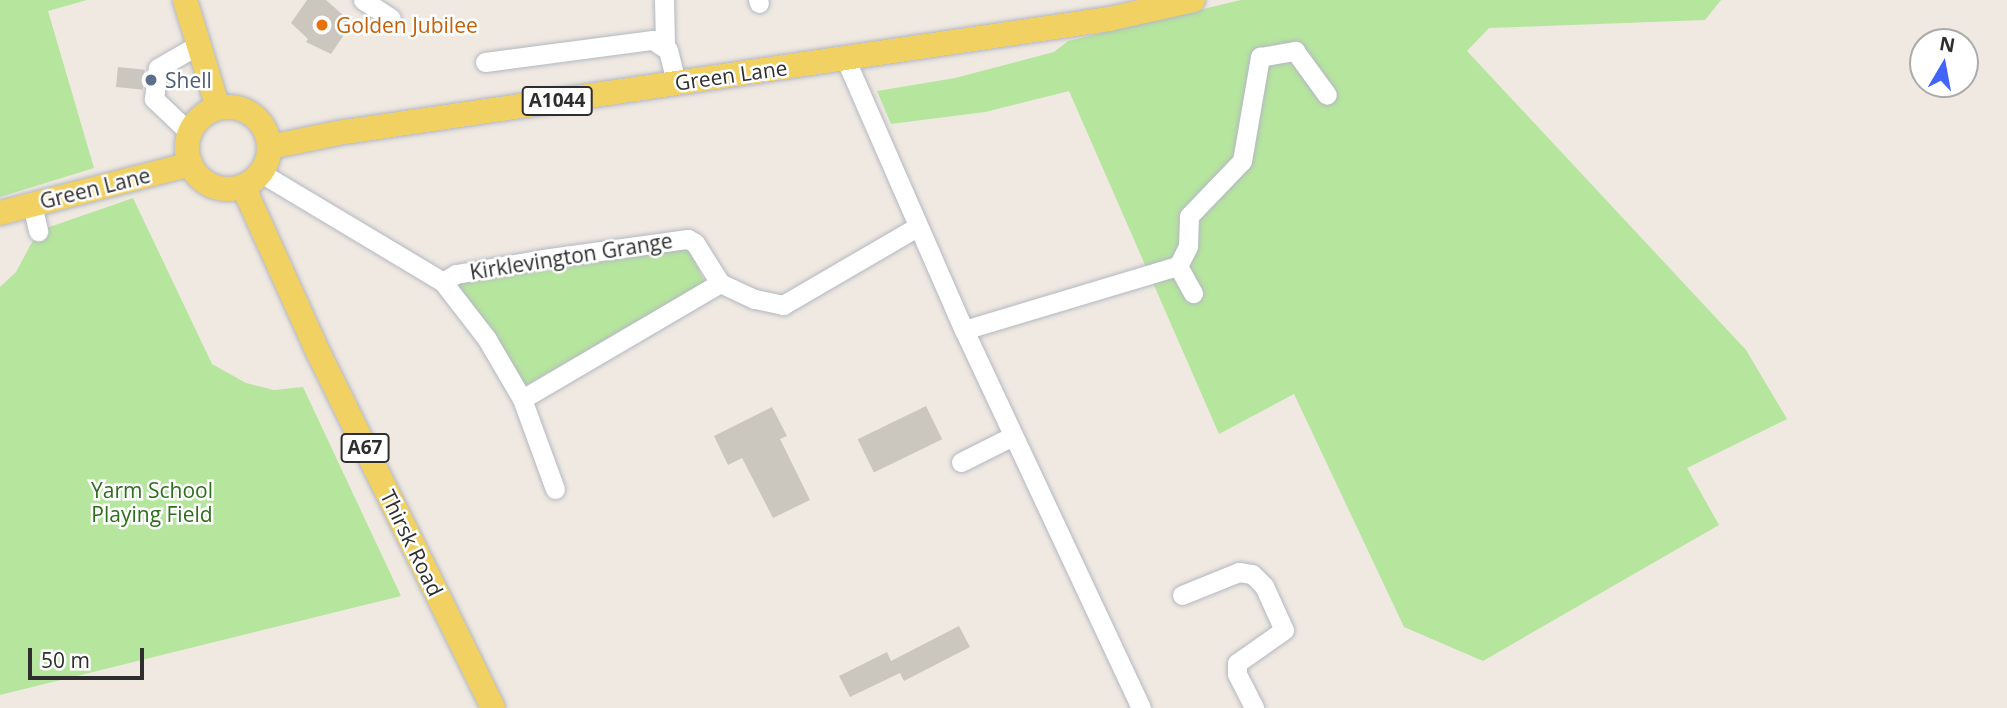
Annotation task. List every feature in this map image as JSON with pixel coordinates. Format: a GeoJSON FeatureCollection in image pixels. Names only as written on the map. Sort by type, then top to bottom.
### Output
{"type":"FeatureCollection","features":[{"type":"Feature","properties":{"kind":"main road"},"geometry":{"type":"LineString","coordinates":[[185,0],[218,108]]}},
{"type":"Feature","properties":{"kind":"main road","name":"Green Lane"},"geometry":{"type":"LineString","coordinates":[[270,147],[1108,19],[1192,0]]}},
{"type":"Feature","properties":{"kind":"main road"},"geometry":{"type":"LineString","coordinates":[[233,107],[253,116],[267,132],[270,147],[261,180],[212,186],[191,164],[190,133],[206,113],[218,108],[233,107]]}},
{"type":"Feature","properties":{"kind":"main road","name":"Green Lane"},"geometry":{"type":"LineString","coordinates":[[0,213],[191,164]]}},
{"type":"Feature","properties":{"kind":"main road","name":"Thirsk Road"},"geometry":{"type":"LineString","coordinates":[[261,180],[325,366],[493,708]]}},
{"type":"Feature","properties":{"kind":"street"},"geometry":{"type":"LineString","coordinates":[[664,0],[665,45],[676,83]]}},
{"type":"Feature","properties":{"kind":"street"},"geometry":{"type":"LineString","coordinates":[[367,1],[391,18]]}},
{"type":"Feature","properties":{"kind":"street"},"geometry":{"type":"LineString","coordinates":[[485,62],[647,40],[665,45]]}},
{"type":"Feature","properties":{"kind":"street"},"geometry":{"type":"LineString","coordinates":[[190,133],[154,99],[158,68],[198,45]]}},
{"type":"Feature","properties":{"kind":"street"},"geometry":{"type":"LineString","coordinates":[[964,330],[1178,266],[1188,246],[1189,216],[1242,161],[1260,57],[1294,51],[1327,95]]}},
{"type":"Feature","properties":{"kind":"street"},"geometry":{"type":"LineString","coordinates":[[845,58],[917,227],[1141,708]]}},
{"type":"Feature","properties":{"kind":"street","name":"Kirklevington Grange"},"geometry":{"type":"LineString","coordinates":[[261,180],[443,282],[487,339],[522,399],[555,489]]}},
{"type":"Feature","properties":{"kind":"street"},"geometry":{"type":"LineString","coordinates":[[32,204],[38,231]]}},
{"type":"Feature","properties":{"kind":"street"},"geometry":{"type":"LineString","coordinates":[[522,399],[720,283],[755,299],[783,305],[917,227]]}},
{"type":"Feature","properties":{"kind":"street","name":"Kirklevington Grange"},"geometry":{"type":"LineString","coordinates":[[443,282],[468,272],[680,239],[695,243],[720,283]]}},
{"type":"Feature","properties":{"kind":"street"},"geometry":{"type":"LineString","coordinates":[[1178,266],[1193,293]]}},
{"type":"Feature","properties":{"kind":"street"},"geometry":{"type":"LineString","coordinates":[[961,462],[1013,436]]}},
{"type":"Feature","properties":{"kind":"street"},"geometry":{"type":"LineString","coordinates":[[1182,595],[1239,572],[1252,575],[1264,586],[1284,630],[1237,663],[1237,674],[1254,708]]}},
{"type":"Feature","properties":{"kind":"green space"},"geometry":{"type":"Polygon","coordinates":[[[0,0],[87,0],[48,11],[94,168],[0,197],[0,0]]]}},
{"type":"Feature","properties":{"kind":"green space"},"geometry":{"type":"Polygon","coordinates":[[[1241,0],[1721,0],[1705,20],[1489,28],[1467,51],[1746,350],[1787,419],[1687,468],[1719,525],[1483,661],[1404,627],[1294,394],[1219,434],[1069,91],[985,112],[891,124],[877,91],[955,78],[1054,52],[1068,41],[1241,0]]]}},
{"type":"Feature","properties":{"kind":"green space","name":"Yarm School Playing Field"},"geometry":{"type":"Polygon","coordinates":[[[133,198],[212,364],[246,383],[274,390],[303,387],[401,596],[0,695],[0,287],[16,272],[38,231],[133,198]]]}},
{"type":"Feature","properties":{"kind":"green space"},"geometry":{"type":"Polygon","coordinates":[[[687,245],[705,283],[525,386],[457,289],[460,280],[687,245]]]}},
{"type":"Feature","properties":{"kind":"building","name":"Golden Jubilee"},"geometry":{"type":"Polygon","coordinates":[[[307,0],[326,0],[352,23],[331,54],[306,42],[308,39],[291,23],[307,0]]]}},
{"type":"Feature","properties":{"kind":"building"},"geometry":{"type":"Polygon","coordinates":[[[118,67],[145,70],[143,90],[116,87],[118,67]]]}},
{"type":"Feature","properties":{"kind":"building"},"geometry":{"type":"Polygon","coordinates":[[[926,406],[942,439],[874,473],[858,439],[926,406]]]}},
{"type":"Feature","properties":{"kind":"building"},"geometry":{"type":"Polygon","coordinates":[[[772,407],[787,436],[780,439],[810,500],[773,518],[742,458],[728,465],[714,436],[772,407]]]}},
{"type":"Feature","properties":{"kind":"building"},"geometry":{"type":"Polygon","coordinates":[[[959,626],[970,647],[904,681],[900,673],[850,697],[839,676],[887,652],[891,661],[959,626]]]}},
{"type":"Feature","properties":{"kind":"place","name":"Golden Jubilee"},"geometry":{"type":"Point","coordinates":[322,25]}},
{"type":"Feature","properties":{"kind":"place","name":"Shell"},"geometry":{"type":"Point","coordinates":[151,80]}}]}
